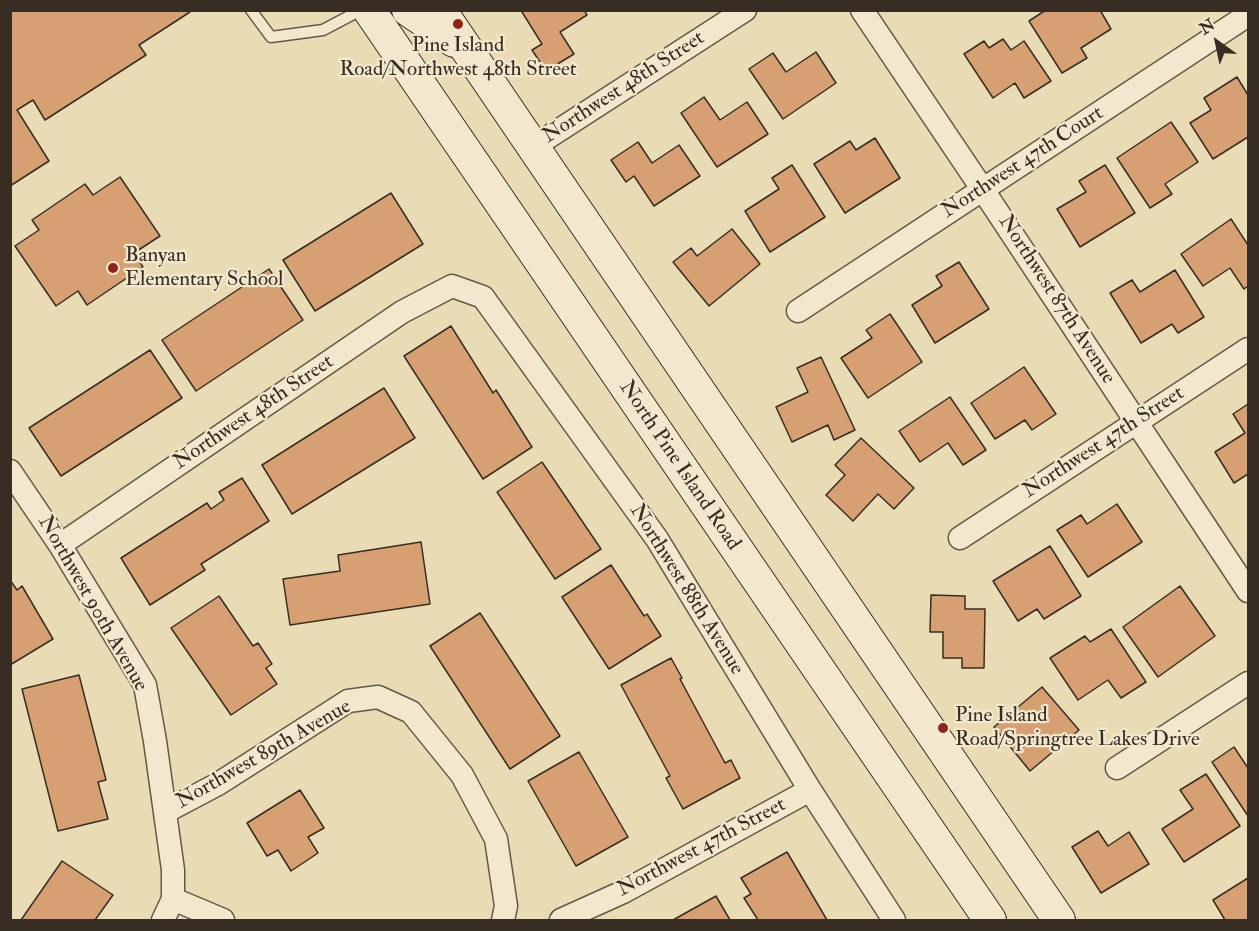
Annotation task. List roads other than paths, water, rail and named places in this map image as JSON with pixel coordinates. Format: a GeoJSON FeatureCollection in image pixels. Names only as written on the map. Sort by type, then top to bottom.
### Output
{"type":"FeatureCollection","features":[{"type":"Feature","properties":{"kind":"main road","name":"North Pine Island Road"},"geometry":{"type":"LineString","coordinates":[[369,10],[990,921]]}},
{"type":"Feature","properties":{"kind":"main road"},"geometry":{"type":"LineString","coordinates":[[408,10],[467,50]]}},
{"type":"Feature","properties":{"kind":"main road"},"geometry":{"type":"LineString","coordinates":[[440,10],[1059,921]]}},
{"type":"Feature","properties":{"kind":"street","name":"Northwest 48th Street"},"geometry":{"type":"LineString","coordinates":[[533,147],[745,10]]}},
{"type":"Feature","properties":{"kind":"street","name":"Northwest 87th Avenue"},"geometry":{"type":"LineString","coordinates":[[862,10],[1248,591]]}},
{"type":"Feature","properties":{"kind":"street","name":"Northwest 47th Court"},"geometry":{"type":"LineString","coordinates":[[798,311],[1248,15]]}},
{"type":"Feature","properties":{"kind":"street","name":"Northwest 48th Street"},"geometry":{"type":"LineString","coordinates":[[60,545],[402,312],[452,286]]}},
{"type":"Feature","properties":{"kind":"street","name":"Northwest 88th Avenue"},"geometry":{"type":"LineString","coordinates":[[452,286],[483,297],[657,539],[810,790],[894,921]]}},
{"type":"Feature","properties":{"kind":"street","name":"Northwest 47th Street"},"geometry":{"type":"LineString","coordinates":[[960,538],[1248,349]]}},
{"type":"Feature","properties":{"kind":"street","name":"Northwest 90th Avenue"},"geometry":{"type":"LineString","coordinates":[[10,471],[60,545],[145,685],[172,870],[173,899],[164,921]]}},
{"type":"Feature","properties":{"kind":"street"},"geometry":{"type":"LineString","coordinates":[[1117,768],[1248,683]]}},
{"type":"Feature","properties":{"kind":"street","name":"Northwest 89th Avenue"},"geometry":{"type":"LineString","coordinates":[[165,812],[218,784],[348,701],[378,697],[411,712],[462,775],[496,839],[506,906],[503,921]]}},
{"type":"Feature","properties":{"kind":"street","name":"Northwest 47th Street"},"geometry":{"type":"LineString","coordinates":[[561,921],[622,892],[810,790]]}},
{"type":"Feature","properties":{"kind":"street"},"geometry":{"type":"LineString","coordinates":[[173,899],[223,921]]}},
{"type":"Feature","properties":{"kind":"lane"},"geometry":{"type":"LineString","coordinates":[[251,10],[271,38],[323,30],[361,10]]}},
{"type":"Feature","properties":{"kind":"place","name":"Pine Island Road/Northwest 48th Street"},"geometry":{"type":"Point","coordinates":[458,24]}},
{"type":"Feature","properties":{"kind":"place","name":"Banyan Elementary School"},"geometry":{"type":"Point","coordinates":[113,268]}},
{"type":"Feature","properties":{"kind":"place","name":"Pine Island Road/Springtree Lakes Drive"},"geometry":{"type":"Point","coordinates":[943,728]}}]}
